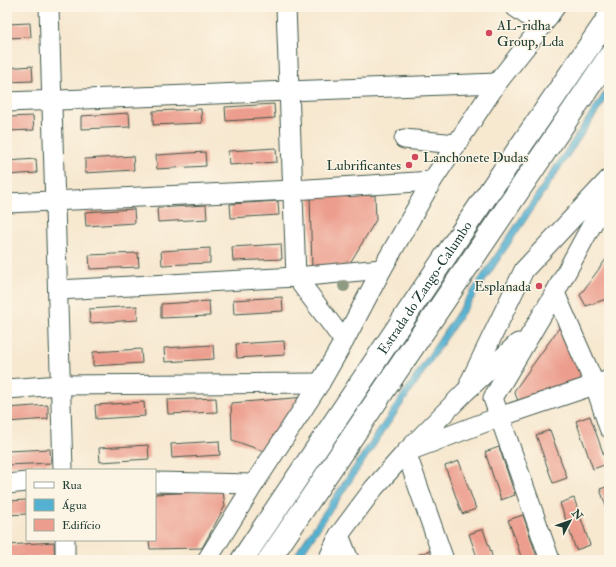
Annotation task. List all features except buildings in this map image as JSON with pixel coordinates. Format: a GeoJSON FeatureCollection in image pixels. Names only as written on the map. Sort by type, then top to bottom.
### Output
{"type":"FeatureCollection","features":[{"type":"Feature","properties":{"kind":"main road","name":"Estrada do Zango-Calumbo"},"geometry":{"type":"LineString","coordinates":[[242,560],[609,16]]}},
{"type":"Feature","properties":{"kind":"main road","name":"Estrada do Zango-Calumbo"},"geometry":{"type":"LineString","coordinates":[[270,560],[609,56]]}},
{"type":"Feature","properties":{"kind":"street"},"geometry":{"type":"LineString","coordinates":[[49,7],[63,469]]}},
{"type":"Feature","properties":{"kind":"street"},"geometry":{"type":"LineString","coordinates":[[286,7],[296,277],[344,341]]}},
{"type":"Feature","properties":{"kind":"street"},"geometry":{"type":"LineString","coordinates":[[515,7],[542,26]]}},
{"type":"Feature","properties":{"kind":"street"},"geometry":{"type":"LineString","coordinates":[[207,560],[254,484],[320,383],[432,181],[497,83],[555,7]]}},
{"type":"Feature","properties":{"kind":"street"},"geometry":{"type":"LineString","coordinates":[[7,102],[497,83]]}},
{"type":"Feature","properties":{"kind":"street"},"geometry":{"type":"LineString","coordinates":[[404,139],[456,144]]}},
{"type":"Feature","properties":{"kind":"street"},"geometry":{"type":"LineString","coordinates":[[465,392],[524,270],[609,179]]}},
{"type":"Feature","properties":{"kind":"street"},"geometry":{"type":"LineString","coordinates":[[7,202],[293,190],[432,181]]}},
{"type":"Feature","properties":{"kind":"street"},"geometry":{"type":"LineString","coordinates":[[550,560],[493,398],[555,293],[609,193]]}},
{"type":"Feature","properties":{"kind":"street"},"geometry":{"type":"LineString","coordinates":[[58,290],[296,277],[382,269]]}},
{"type":"Feature","properties":{"kind":"street"},"geometry":{"type":"LineString","coordinates":[[555,293],[602,383],[609,428]]}},
{"type":"Feature","properties":{"kind":"street"},"geometry":{"type":"LineString","coordinates":[[328,560],[339,535],[374,488],[406,452],[465,392],[532,330]]}},
{"type":"Feature","properties":{"kind":"street"},"geometry":{"type":"LineString","coordinates":[[7,388],[320,383]]}},
{"type":"Feature","properties":{"kind":"street"},"geometry":{"type":"LineString","coordinates":[[406,452],[499,417],[602,383]]}},
{"type":"Feature","properties":{"kind":"street"},"geometry":{"type":"LineString","coordinates":[[406,452],[444,560]]}},
{"type":"Feature","properties":{"kind":"street"},"geometry":{"type":"LineString","coordinates":[[7,484],[26,482]]}},
{"type":"Feature","properties":{"kind":"street"},"geometry":{"type":"LineString","coordinates":[[156,482],[254,484]]}},
{"type":"Feature","properties":{"kind":"street"},"geometry":{"type":"LineString","coordinates":[[339,535],[349,560]]}},
{"type":"Feature","properties":{"kind":"street"},"geometry":{"type":"LineString","coordinates":[[65,541],[65,560]]}},
{"type":"Feature","properties":{"kind":"water"},"geometry":{"type":"Polygon","coordinates":[[[609,85],[609,96],[299,560],[291,560],[609,85]]]}},
{"type":"Feature","properties":{"kind":"place","name":"AL-ridha Group, Lda"},"geometry":{"type":"Point","coordinates":[489,33]}},
{"type":"Feature","properties":{"kind":"place","name":"Lanchonete Dudas"},"geometry":{"type":"Point","coordinates":[415,157]}},
{"type":"Feature","properties":{"kind":"place","name":"Lubrificantes"},"geometry":{"type":"Point","coordinates":[409,165]}},
{"type":"Feature","properties":{"kind":"place","name":"Esplanada"},"geometry":{"type":"Point","coordinates":[539,286]}}]}
